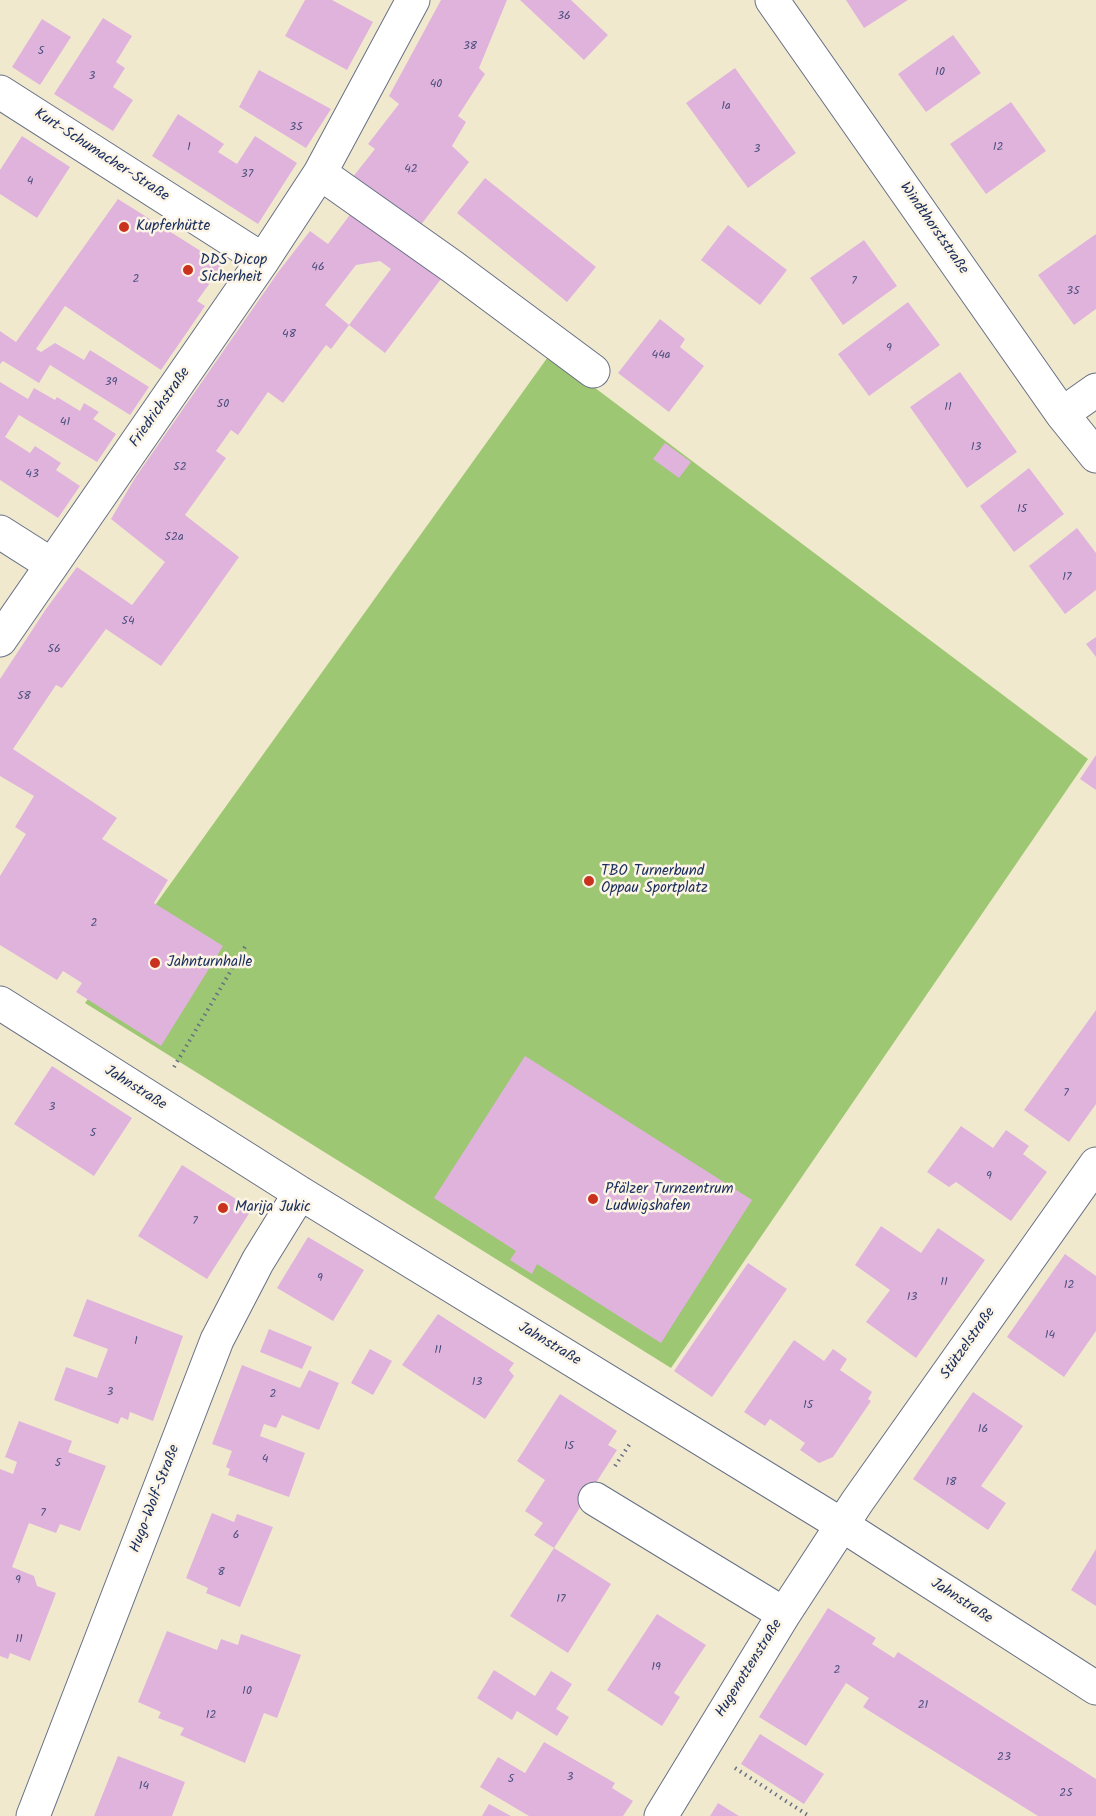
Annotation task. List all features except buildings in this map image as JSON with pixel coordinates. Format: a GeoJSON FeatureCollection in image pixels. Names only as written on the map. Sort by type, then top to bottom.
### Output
{"type":"FeatureCollection","features":[{"type":"Feature","properties":{"kind":"street","name":"Friedrichstraße"},"geometry":{"type":"LineString","coordinates":[[0,640],[263,260],[320,173],[413,0]]}},
{"type":"Feature","properties":{"kind":"street","name":"Windthorststraße"},"geometry":{"type":"LineString","coordinates":[[772,0],[1062,414],[1096,456]]}},
{"type":"Feature","properties":{"kind":"street","name":"Kurt-Schumacher-Straße"},"geometry":{"type":"LineString","coordinates":[[0,92],[263,260]]}},
{"type":"Feature","properties":{"kind":"street"},"geometry":{"type":"LineString","coordinates":[[320,173],[453,267],[593,371]]}},
{"type":"Feature","properties":{"kind":"street"},"geometry":{"type":"LineString","coordinates":[[1062,414],[1096,390]]}},
{"type":"Feature","properties":{"kind":"street"},"geometry":{"type":"LineString","coordinates":[[0,532],[52,565]]}},
{"type":"Feature","properties":{"kind":"street","name":"Jahnstraße"},"geometry":{"type":"LineString","coordinates":[[0,1003],[300,1193],[842,1525],[1096,1688]]}},
{"type":"Feature","properties":{"kind":"street","name":"Stützelstraße"},"geometry":{"type":"LineString","coordinates":[[842,1525],[1096,1164]]}},
{"type":"Feature","properties":{"kind":"street","name":"Hugo-Wolf-Straße"},"geometry":{"type":"LineString","coordinates":[[33,1816],[218,1340],[258,1261],[300,1193]]}},
{"type":"Feature","properties":{"kind":"street"},"geometry":{"type":"LineString","coordinates":[[595,1498],[784,1614]]}},
{"type":"Feature","properties":{"kind":"street","name":"Hugenottenstraße"},"geometry":{"type":"LineString","coordinates":[[661,1816],[701,1747],[842,1525]]}},
{"type":"Feature","properties":{"kind":"path"},"geometry":{"type":"LineString","coordinates":[[154,1101],[246,945]]}},
{"type":"Feature","properties":{"kind":"path"},"geometry":{"type":"LineString","coordinates":[[595,1498],[652,1408]]}},
{"type":"Feature","properties":{"kind":"path"},"geometry":{"type":"LineString","coordinates":[[701,1747],[809,1816]]}},
{"type":"Feature","properties":{"kind":"green space","name":"TBO Turnerbund Oppau Sportplatz"},"geometry":{"type":"Polygon","coordinates":[[[550,354],[1088,759],[671,1368],[85,1003],[550,354]]]}},
{"type":"Feature","properties":{"kind":"place","name":"Kupferhütte"},"geometry":{"type":"Point","coordinates":[124,227]}},
{"type":"Feature","properties":{"kind":"place","name":"DDS Dicop Sicherheit"},"geometry":{"type":"Point","coordinates":[188,270]}},
{"type":"Feature","properties":{"kind":"place","name":"TBO Turnerbund Oppau Sportplatz"},"geometry":{"type":"Point","coordinates":[589,881]}},
{"type":"Feature","properties":{"kind":"place","name":"Jahnturnhalle"},"geometry":{"type":"Point","coordinates":[155,963]}},
{"type":"Feature","properties":{"kind":"place","name":"Pfälzer Turnzentrum Ludwigshafen"},"geometry":{"type":"Point","coordinates":[593,1199]}},
{"type":"Feature","properties":{"kind":"place","name":"Marija Jukic"},"geometry":{"type":"Point","coordinates":[223,1208]}}]}
